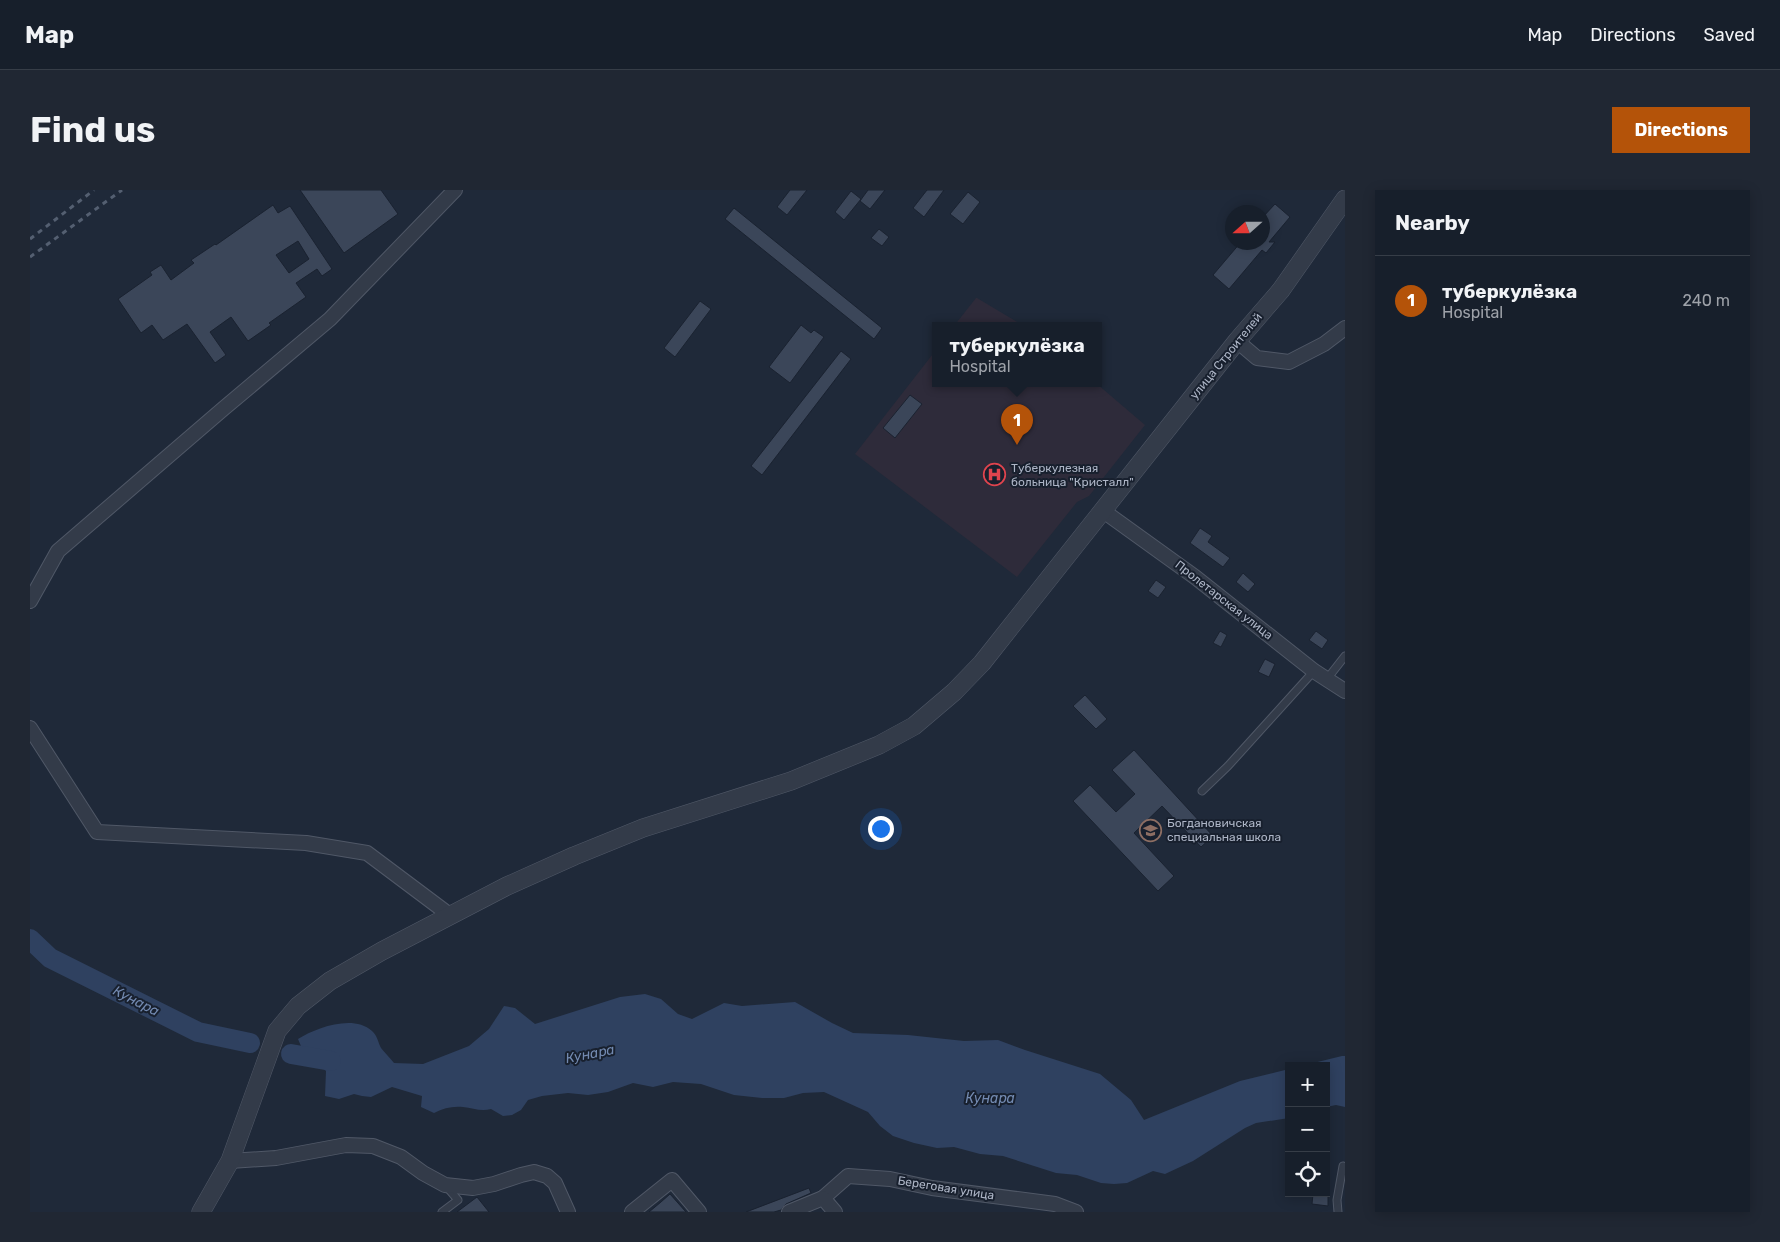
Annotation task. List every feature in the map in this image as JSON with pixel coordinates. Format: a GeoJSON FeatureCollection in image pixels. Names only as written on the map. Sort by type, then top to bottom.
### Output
{"type":"FeatureCollection","features":[{"type":"Feature","properties":{"kind":"street"},"geometry":{"type":"LineString","coordinates":[[30,601],[58,550],[330,319],[455,190]]}},
{"type":"Feature","properties":{"kind":"street","name":"улица Строителей"},"geometry":{"type":"LineString","coordinates":[[201,1212],[230,1161],[277,1031],[298,1006],[330,981],[382,951],[507,886],[592,849],[643,828],[791,781],[879,745],[914,726],[954,692],[982,663],[1237,341],[1280,290],[1345,199]]}},
{"type":"Feature","properties":{"kind":"street"},"geometry":{"type":"LineString","coordinates":[[1237,341],[1257,358],[1288,362],[1324,344],[1345,328]]}},
{"type":"Feature","properties":{"kind":"street","name":"Пролетарская улица"},"geometry":{"type":"LineString","coordinates":[[1102,510],[1195,577],[1314,671],[1345,691]]}},
{"type":"Feature","properties":{"kind":"street"},"geometry":{"type":"LineString","coordinates":[[30,728],[97,832],[306,843],[367,853],[451,916]]}},
{"type":"Feature","properties":{"kind":"street"},"geometry":{"type":"LineString","coordinates":[[230,1161],[276,1158],[346,1145],[373,1146],[401,1157],[423,1173],[445,1185],[473,1188],[534,1172],[547,1176],[555,1183],[568,1212]]}},
{"type":"Feature","properties":{"kind":"street","name":"Береговая улица"},"geometry":{"type":"LineString","coordinates":[[792,1211],[823,1198],[848,1176],[890,1179],[932,1188],[1055,1204],[1076,1212]]}},
{"type":"Feature","properties":{"kind":"street"},"geometry":{"type":"LineString","coordinates":[[632,1212],[672,1180],[699,1212]]}},
{"type":"Feature","properties":{"kind":"street"},"geometry":{"type":"LineString","coordinates":[[823,1198],[835,1212]]}},
{"type":"Feature","properties":{"kind":"lane"},"geometry":{"type":"LineString","coordinates":[[1327,679],[1345,656]]}},
{"type":"Feature","properties":{"kind":"lane"},"geometry":{"type":"LineString","coordinates":[[1202,791],[1228,766],[1314,671]]}},
{"type":"Feature","properties":{"kind":"lane"},"geometry":{"type":"LineString","coordinates":[[1338,1212],[1337,1200],[1343,1166]]}},
{"type":"Feature","properties":{"kind":"lane"},"geometry":{"type":"LineString","coordinates":[[442,1212],[458,1200],[445,1185]]}},
{"type":"Feature","properties":{"kind":"shaded area"},"geometry":{"type":"Polygon","coordinates":[[[977,298],[1017,322],[957,322],[977,298]]]}},
{"type":"Feature","properties":{"kind":"shaded area","name":"Туберкулезная больница \"Кристалл\""},"geometry":{"type":"Polygon","coordinates":[[[932,355],[932,387],[1101,387],[1145,425],[1089,496],[1077,502],[1017,577],[855,454],[932,355]]]}},
{"type":"Feature","properties":{"kind":"water","name":"Кунара"},"geometry":{"type":"Polygon","coordinates":[[[645,994],[661,999],[678,1014],[692,1019],[724,1003],[742,1006],[795,1002],[853,1033],[908,1035],[964,1041],[998,1040],[1100,1074],[1131,1100],[1144,1120],[1240,1081],[1285,1070],[1285,1119],[1256,1123],[1245,1128],[1193,1161],[1165,1174],[1153,1171],[1127,1183],[1101,1183],[1077,1175],[1056,1173],[1003,1156],[980,1154],[954,1147],[937,1148],[914,1143],[893,1136],[880,1126],[868,1112],[824,1092],[803,1093],[784,1098],[762,1098],[734,1095],[701,1084],[673,1082],[653,1087],[633,1083],[608,1092],[588,1095],[568,1093],[542,1096],[528,1100],[521,1110],[512,1115],[503,1116],[491,1109],[480,1110],[467,1107],[448,1108],[434,1113],[421,1107],[422,1096],[392,1087],[371,1097],[354,1094],[339,1099],[325,1096],[326,1071],[318,1063],[306,1058],[298,1039],[335,1024],[355,1024],[364,1026],[374,1033],[381,1048],[394,1063],[423,1064],[469,1046],[489,1029],[504,1006],[515,1008],[535,1024],[620,997],[645,994]]]}},
{"type":"Feature","properties":{"kind":"water"},"geometry":{"type":"Polygon","coordinates":[[[1345,1056],[1345,1107],[1336,1105],[1330,1106],[1330,1062],[1317,1062],[1345,1056]]]}},
{"type":"Feature","properties":{"kind":"building"},"geometry":{"type":"Polygon","coordinates":[[[300,190],[381,190],[398,214],[344,253],[300,190]]]}},
{"type":"Feature","properties":{"kind":"building"},"geometry":{"type":"Polygon","coordinates":[[[790,190],[807,190],[787,215],[777,207],[790,190]]]}},
{"type":"Feature","properties":{"kind":"building"},"geometry":{"type":"Polygon","coordinates":[[[868,190],[885,190],[870,209],[860,201],[868,190]]]}},
{"type":"Feature","properties":{"kind":"building"},"geometry":{"type":"Polygon","coordinates":[[[927,190],[944,190],[924,217],[913,208],[927,190]]]}},
{"type":"Feature","properties":{"kind":"building"},"geometry":{"type":"Polygon","coordinates":[[[851,191],[861,199],[844,220],[835,212],[851,191]]]}},
{"type":"Feature","properties":{"kind":"building"},"geometry":{"type":"Polygon","coordinates":[[[968,192],[980,202],[963,224],[950,214],[968,192]]]}},
{"type":"Feature","properties":{"kind":"building"},"geometry":{"type":"Polygon","coordinates":[[[1275,204],[1290,217],[1270,241],[1270,209],[1275,204]]]}},
{"type":"Feature","properties":{"kind":"building"},"geometry":{"type":"Polygon","coordinates":[[[273,205],[278,213],[290,206],[332,269],[322,276],[317,269],[296,283],[306,297],[269,323],[271,325],[248,341],[231,317],[210,332],[226,355],[215,363],[187,324],[163,340],[152,325],[141,333],[118,299],[152,275],[150,272],[161,265],[171,280],[194,263],[191,260],[273,205]],[[298,241],[276,255],[289,273],[309,259],[298,241]]]}},
{"type":"Feature","properties":{"kind":"building"},"geometry":{"type":"Polygon","coordinates":[[[734,208],[882,328],[874,339],[725,219],[734,208]]]}},
{"type":"Feature","properties":{"kind":"building"},"geometry":{"type":"Polygon","coordinates":[[[879,229],[889,237],[882,246],[871,238],[879,229]]]}},
{"type":"Feature","properties":{"kind":"building"},"geometry":{"type":"Polygon","coordinates":[[[1234,250],[1262,250],[1229,289],[1213,275],[1234,250]]]}},
{"type":"Feature","properties":{"kind":"building"},"geometry":{"type":"Polygon","coordinates":[[[700,301],[711,309],[675,357],[664,348],[700,301]]]}},
{"type":"Feature","properties":{"kind":"building"},"geometry":{"type":"Polygon","coordinates":[[[801,325],[811,333],[814,330],[824,337],[790,383],[769,367],[801,325]]]}},
{"type":"Feature","properties":{"kind":"building"},"geometry":{"type":"Polygon","coordinates":[[[841,351],[851,359],[762,475],[751,466],[841,351]]]}},
{"type":"Feature","properties":{"kind":"building"},"geometry":{"type":"Polygon","coordinates":[[[910,395],[922,404],[895,438],[883,428],[910,395]]]}},
{"type":"Feature","properties":{"kind":"building"},"geometry":{"type":"Polygon","coordinates":[[[1200,528],[1212,536],[1208,542],[1230,558],[1223,567],[1190,543],[1200,528]]]}},
{"type":"Feature","properties":{"kind":"building"},"geometry":{"type":"Polygon","coordinates":[[[1243,573],[1255,584],[1248,592],[1236,582],[1243,573]]]}},
{"type":"Feature","properties":{"kind":"building"},"geometry":{"type":"Polygon","coordinates":[[[1156,580],[1166,587],[1158,598],[1148,591],[1156,580]]]}},
{"type":"Feature","properties":{"kind":"building"},"geometry":{"type":"Polygon","coordinates":[[[1220,631],[1227,635],[1221,647],[1213,643],[1220,631]]]}},
{"type":"Feature","properties":{"kind":"building"},"geometry":{"type":"Polygon","coordinates":[[[1316,631],[1328,640],[1322,649],[1309,640],[1316,631]]]}},
{"type":"Feature","properties":{"kind":"building"},"geometry":{"type":"Polygon","coordinates":[[[1265,659],[1275,664],[1269,677],[1258,672],[1265,659]]]}},
{"type":"Feature","properties":{"kind":"building"},"geometry":{"type":"Polygon","coordinates":[[[1085,695],[1107,719],[1096,729],[1073,706],[1085,695]]]}},
{"type":"Feature","properties":{"kind":"building"},"geometry":{"type":"Polygon","coordinates":[[[1134,750],[1213,836],[1201,847],[1162,806],[1134,833],[1174,876],[1158,891],[1073,801],[1090,785],[1116,812],[1135,794],[1112,770],[1134,750]]]}},
{"type":"Feature","properties":{"kind":"building"},"geometry":{"type":"Polygon","coordinates":[[[809,1188],[811,1193],[786,1204],[781,1210],[774,1212],[746,1212],[809,1188]]]}},
{"type":"Feature","properties":{"kind":"building"},"geometry":{"type":"Polygon","coordinates":[[[670,1194],[686,1212],[649,1212],[661,1202],[670,1194]]]}},
{"type":"Feature","properties":{"kind":"building"},"geometry":{"type":"Polygon","coordinates":[[[477,1197],[489,1212],[457,1212],[477,1197]]]}},
{"type":"Feature","properties":{"kind":"building"},"geometry":{"type":"Polygon","coordinates":[[[1313,1197],[1328,1197],[1328,1206],[1312,1204],[1313,1197]]]}},
{"type":"Feature","properties":{"kind":"waterway","name":"Кунара"},"geometry":{"type":"LineString","coordinates":[[30,939],[50,958],[198,1032],[250,1043]]}},
{"type":"Feature","properties":{"kind":"waterway","name":"Кунара"},"geometry":{"type":"LineString","coordinates":[[291,1054],[331,1061]]}},
{"type":"Feature","properties":{"kind":"railway"},"geometry":{"type":"LineString","coordinates":[[30,239],[94,190]]}},
{"type":"Feature","properties":{"kind":"railway"},"geometry":{"type":"LineString","coordinates":[[30,257],[122,190]]}},
{"type":"Feature","properties":{"kind":"place","name":"туберкулёзка"},"geometry":{"type":"Point","coordinates":[1017,445]}},
{"type":"Feature","properties":{"kind":"place","name":"Туберкулезная больница \"Кристалл\""},"geometry":{"type":"Point","coordinates":[995,475]}},
{"type":"Feature","properties":{"kind":"place","name":"Богдановичская специальная школа"},"geometry":{"type":"Point","coordinates":[1151,830]}}]}
